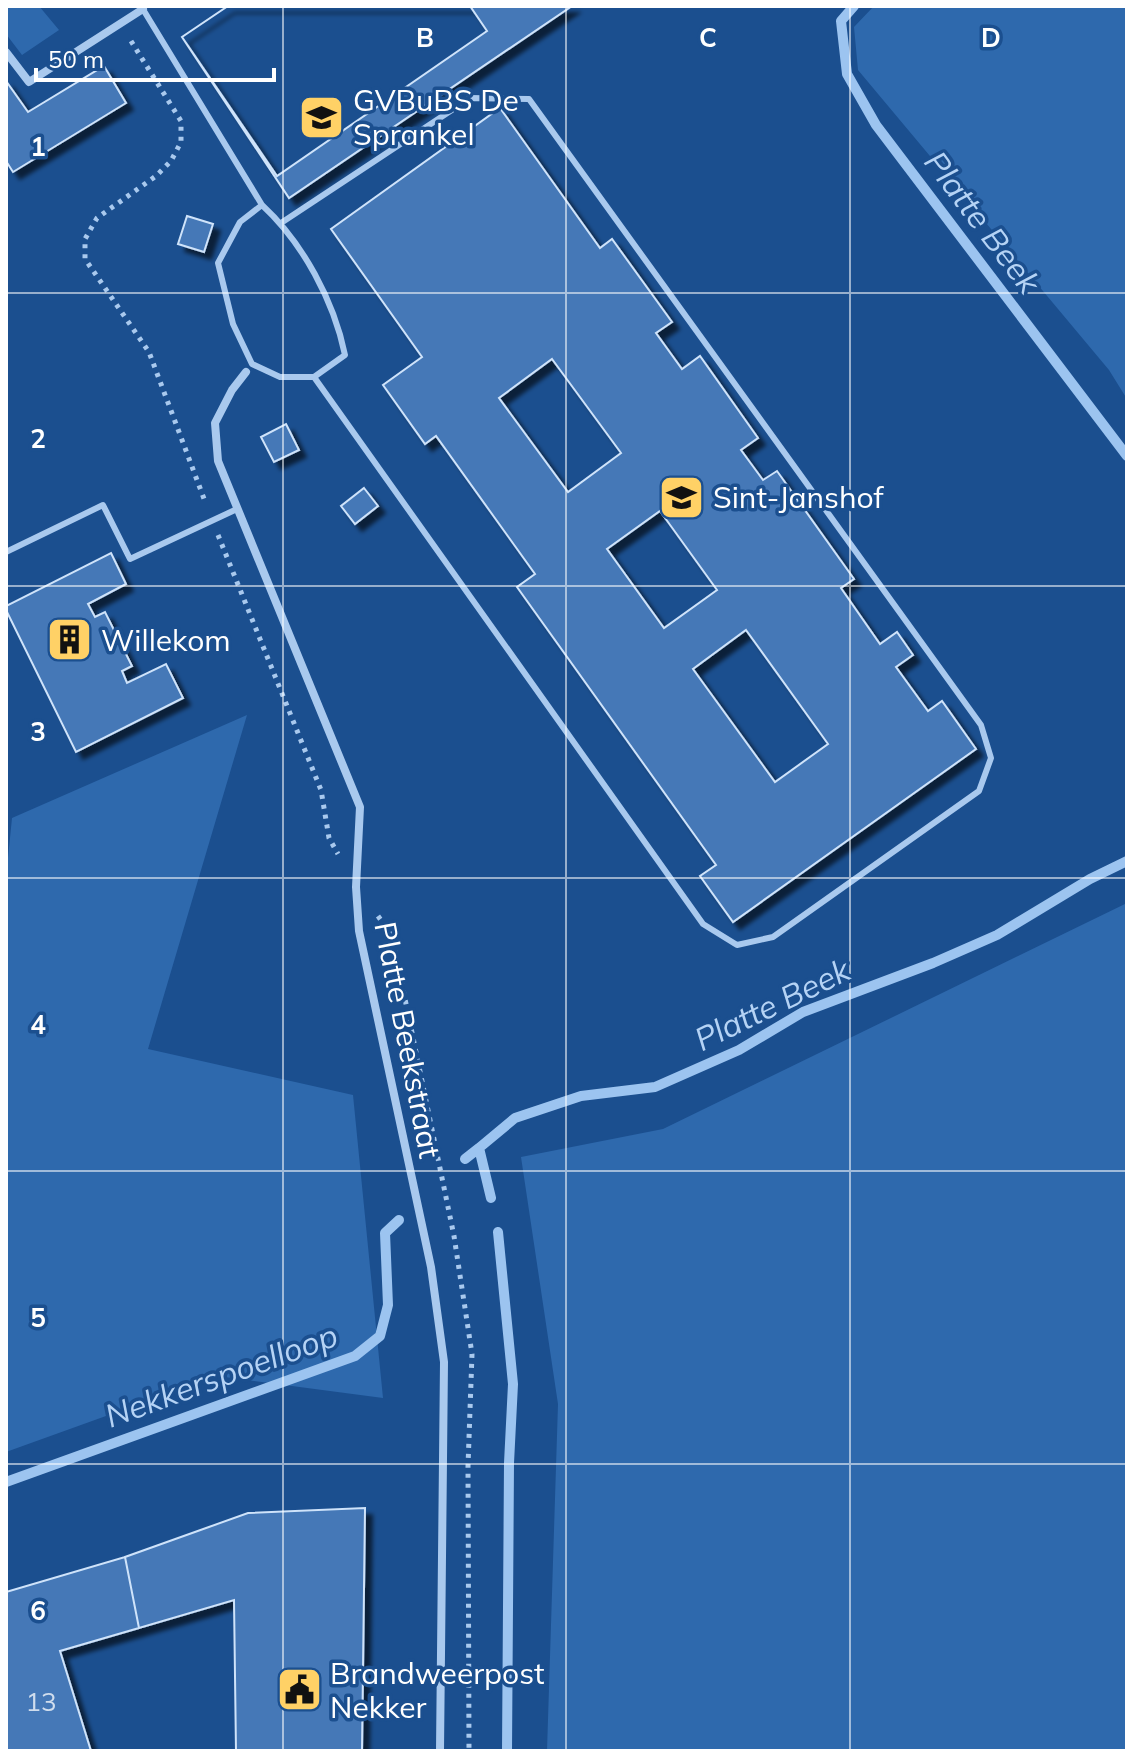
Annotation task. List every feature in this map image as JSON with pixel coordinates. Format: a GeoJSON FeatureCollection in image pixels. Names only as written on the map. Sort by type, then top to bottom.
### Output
{"type":"FeatureCollection","features":[{"type":"Feature","properties":{"kind":"street"},"geometry":{"type":"LineString","coordinates":[[6,52],[29,82],[142,7]]}},
{"type":"Feature","properties":{"kind":"street","name":"Platte Beekstraat"},"geometry":{"type":"LineString","coordinates":[[246,372],[232,390],[215,423],[218,461],[360,807],[356,887],[359,931],[431,1267],[444,1362],[440,1751]]}},
{"type":"Feature","properties":{"kind":"lane"},"geometry":{"type":"LineString","coordinates":[[142,7],[262,205],[298,244],[340,329],[345,355],[314,377],[280,377],[252,364],[233,324],[218,263],[240,222],[262,205]]}},
{"type":"Feature","properties":{"kind":"lane"},"geometry":{"type":"LineString","coordinates":[[281,223],[470,98],[529,99],[981,725],[991,758],[979,791],[773,937],[737,945],[703,924],[314,377]]}},
{"type":"Feature","properties":{"kind":"lane"},"geometry":{"type":"LineString","coordinates":[[246,372],[252,364]]}},
{"type":"Feature","properties":{"kind":"lane"},"geometry":{"type":"LineString","coordinates":[[6,552],[103,505],[130,559],[237,509]]}},
{"type":"Feature","properties":{"kind":"path"},"geometry":{"type":"LineString","coordinates":[[120,23],[181,121],[181,142],[171,161],[156,176],[97,218],[85,239],[85,259],[149,352],[212,520],[321,790],[329,838],[356,887],[392,936],[454,1236],[472,1354],[468,1466],[469,1751]]}},
{"type":"Feature","properties":{"kind":"shaded area"},"geometry":{"type":"Polygon","coordinates":[[[6,6],[39,6],[59,30],[22,55],[6,34],[6,6]]]}},
{"type":"Feature","properties":{"kind":"shaded area"},"geometry":{"type":"Polygon","coordinates":[[[874,6],[1127,6],[1127,399],[1109,370],[858,70],[854,27],[874,6]]]}},
{"type":"Feature","properties":{"kind":"shaded area"},"geometry":{"type":"Polygon","coordinates":[[[247,715],[148,1049],[353,1095],[383,1398],[217,1376],[6,1452],[6,878],[12,818],[247,715]]]}},
{"type":"Feature","properties":{"kind":"shaded area"},"geometry":{"type":"Polygon","coordinates":[[[1127,903],[1127,1751],[547,1751],[558,1404],[521,1157],[663,1129],[1127,903]]]}},
{"type":"Feature","properties":{"kind":"building","name":"GVBuBS De Sprankel"},"geometry":{"type":"Polygon","coordinates":[[[228,6],[572,6],[289,198],[182,37],[228,6]]]}},
{"type":"Feature","properties":{"kind":"building","name":"GVBuBS De Sprankel"},"geometry":{"type":"Polygon","coordinates":[[[228,6],[470,6],[487,31],[277,176],[182,37],[228,6]]]}},
{"type":"Feature","properties":{"kind":"building"},"geometry":{"type":"Polygon","coordinates":[[[104,66],[126,103],[13,172],[6,161],[6,81],[28,112],[104,66]]]}},
{"type":"Feature","properties":{"kind":"building","name":"Sint-Janshof"},"geometry":{"type":"Polygon","coordinates":[[[500,108],[600,248],[612,239],[672,322],[656,333],[682,369],[700,356],[758,438],[741,450],[763,480],[777,471],[854,579],[841,588],[880,644],[897,632],[913,655],[896,667],[928,711],[942,701],[976,749],[733,922],[700,876],[716,865],[517,587],[535,574],[436,436],[425,444],[383,385],[422,357],[331,229],[500,108]],[[552,359],[499,398],[568,492],[621,453],[552,359]],[[660,511],[607,549],[664,628],[717,590],[660,511]],[[746,630],[693,669],[775,782],[828,744],[746,630]]]}},
{"type":"Feature","properties":{"kind":"building"},"geometry":{"type":"Polygon","coordinates":[[[187,216],[213,224],[204,252],[178,244],[187,216]]]}},
{"type":"Feature","properties":{"kind":"building"},"geometry":{"type":"Polygon","coordinates":[[[286,424],[299,450],[274,462],[261,437],[286,424]]]}},
{"type":"Feature","properties":{"kind":"building"},"geometry":{"type":"Polygon","coordinates":[[[364,488],[378,506],[355,524],[341,506],[364,488]]]}},
{"type":"Feature","properties":{"kind":"building","name":"Willekom"},"geometry":{"type":"Polygon","coordinates":[[[111,553],[126,584],[88,604],[95,617],[105,612],[132,666],[122,671],[127,683],[166,664],[183,698],[76,752],[6,606],[111,553]]]}},
{"type":"Feature","properties":{"kind":"building","name":"Brandweerpost Nekker"},"geometry":{"type":"Polygon","coordinates":[[[365,1508],[362,1751],[236,1751],[234,1600],[139,1628],[125,1557],[248,1513],[365,1508]]]}},
{"type":"Feature","properties":{"kind":"building"},"geometry":{"type":"Polygon","coordinates":[[[125,1557],[139,1628],[60,1651],[91,1751],[6,1751],[6,1592],[125,1557]]]}},
{"type":"Feature","properties":{"kind":"waterway","name":"Platte Beek"},"geometry":{"type":"LineString","coordinates":[[854,6],[841,21],[847,74],[876,125],[1127,456]]}},
{"type":"Feature","properties":{"kind":"waterway","name":"Platte Beek"},"geometry":{"type":"LineString","coordinates":[[491,1198],[479,1148],[515,1118],[581,1096],[655,1087],[739,1050],[803,1012],[933,963],[997,935],[1090,879],[1127,861]]}},
{"type":"Feature","properties":{"kind":"waterway","name":"Nekkerspoelloop"},"geometry":{"type":"LineString","coordinates":[[465,1159],[479,1148]]}},
{"type":"Feature","properties":{"kind":"waterway","name":"Nekkerspoelloop"},"geometry":{"type":"LineString","coordinates":[[6,1482],[355,1356],[380,1336],[388,1305],[385,1233],[399,1220]]}},
{"type":"Feature","properties":{"kind":"waterway","name":"Platte Beek"},"geometry":{"type":"LineString","coordinates":[[498,1232],[513,1384],[509,1463],[507,1751]]}},
{"type":"Feature","properties":{"kind":"place","name":"GVBuBS De Sprankel"},"geometry":{"type":"Point","coordinates":[322,117]}},
{"type":"Feature","properties":{"kind":"place","name":"Sint-Janshof"},"geometry":{"type":"Point","coordinates":[682,497]}},
{"type":"Feature","properties":{"kind":"place","name":"Willekom"},"geometry":{"type":"Point","coordinates":[70,640]}},
{"type":"Feature","properties":{"kind":"place","name":"Brandweerpost Nekker"},"geometry":{"type":"Point","coordinates":[299,1690]}}]}
